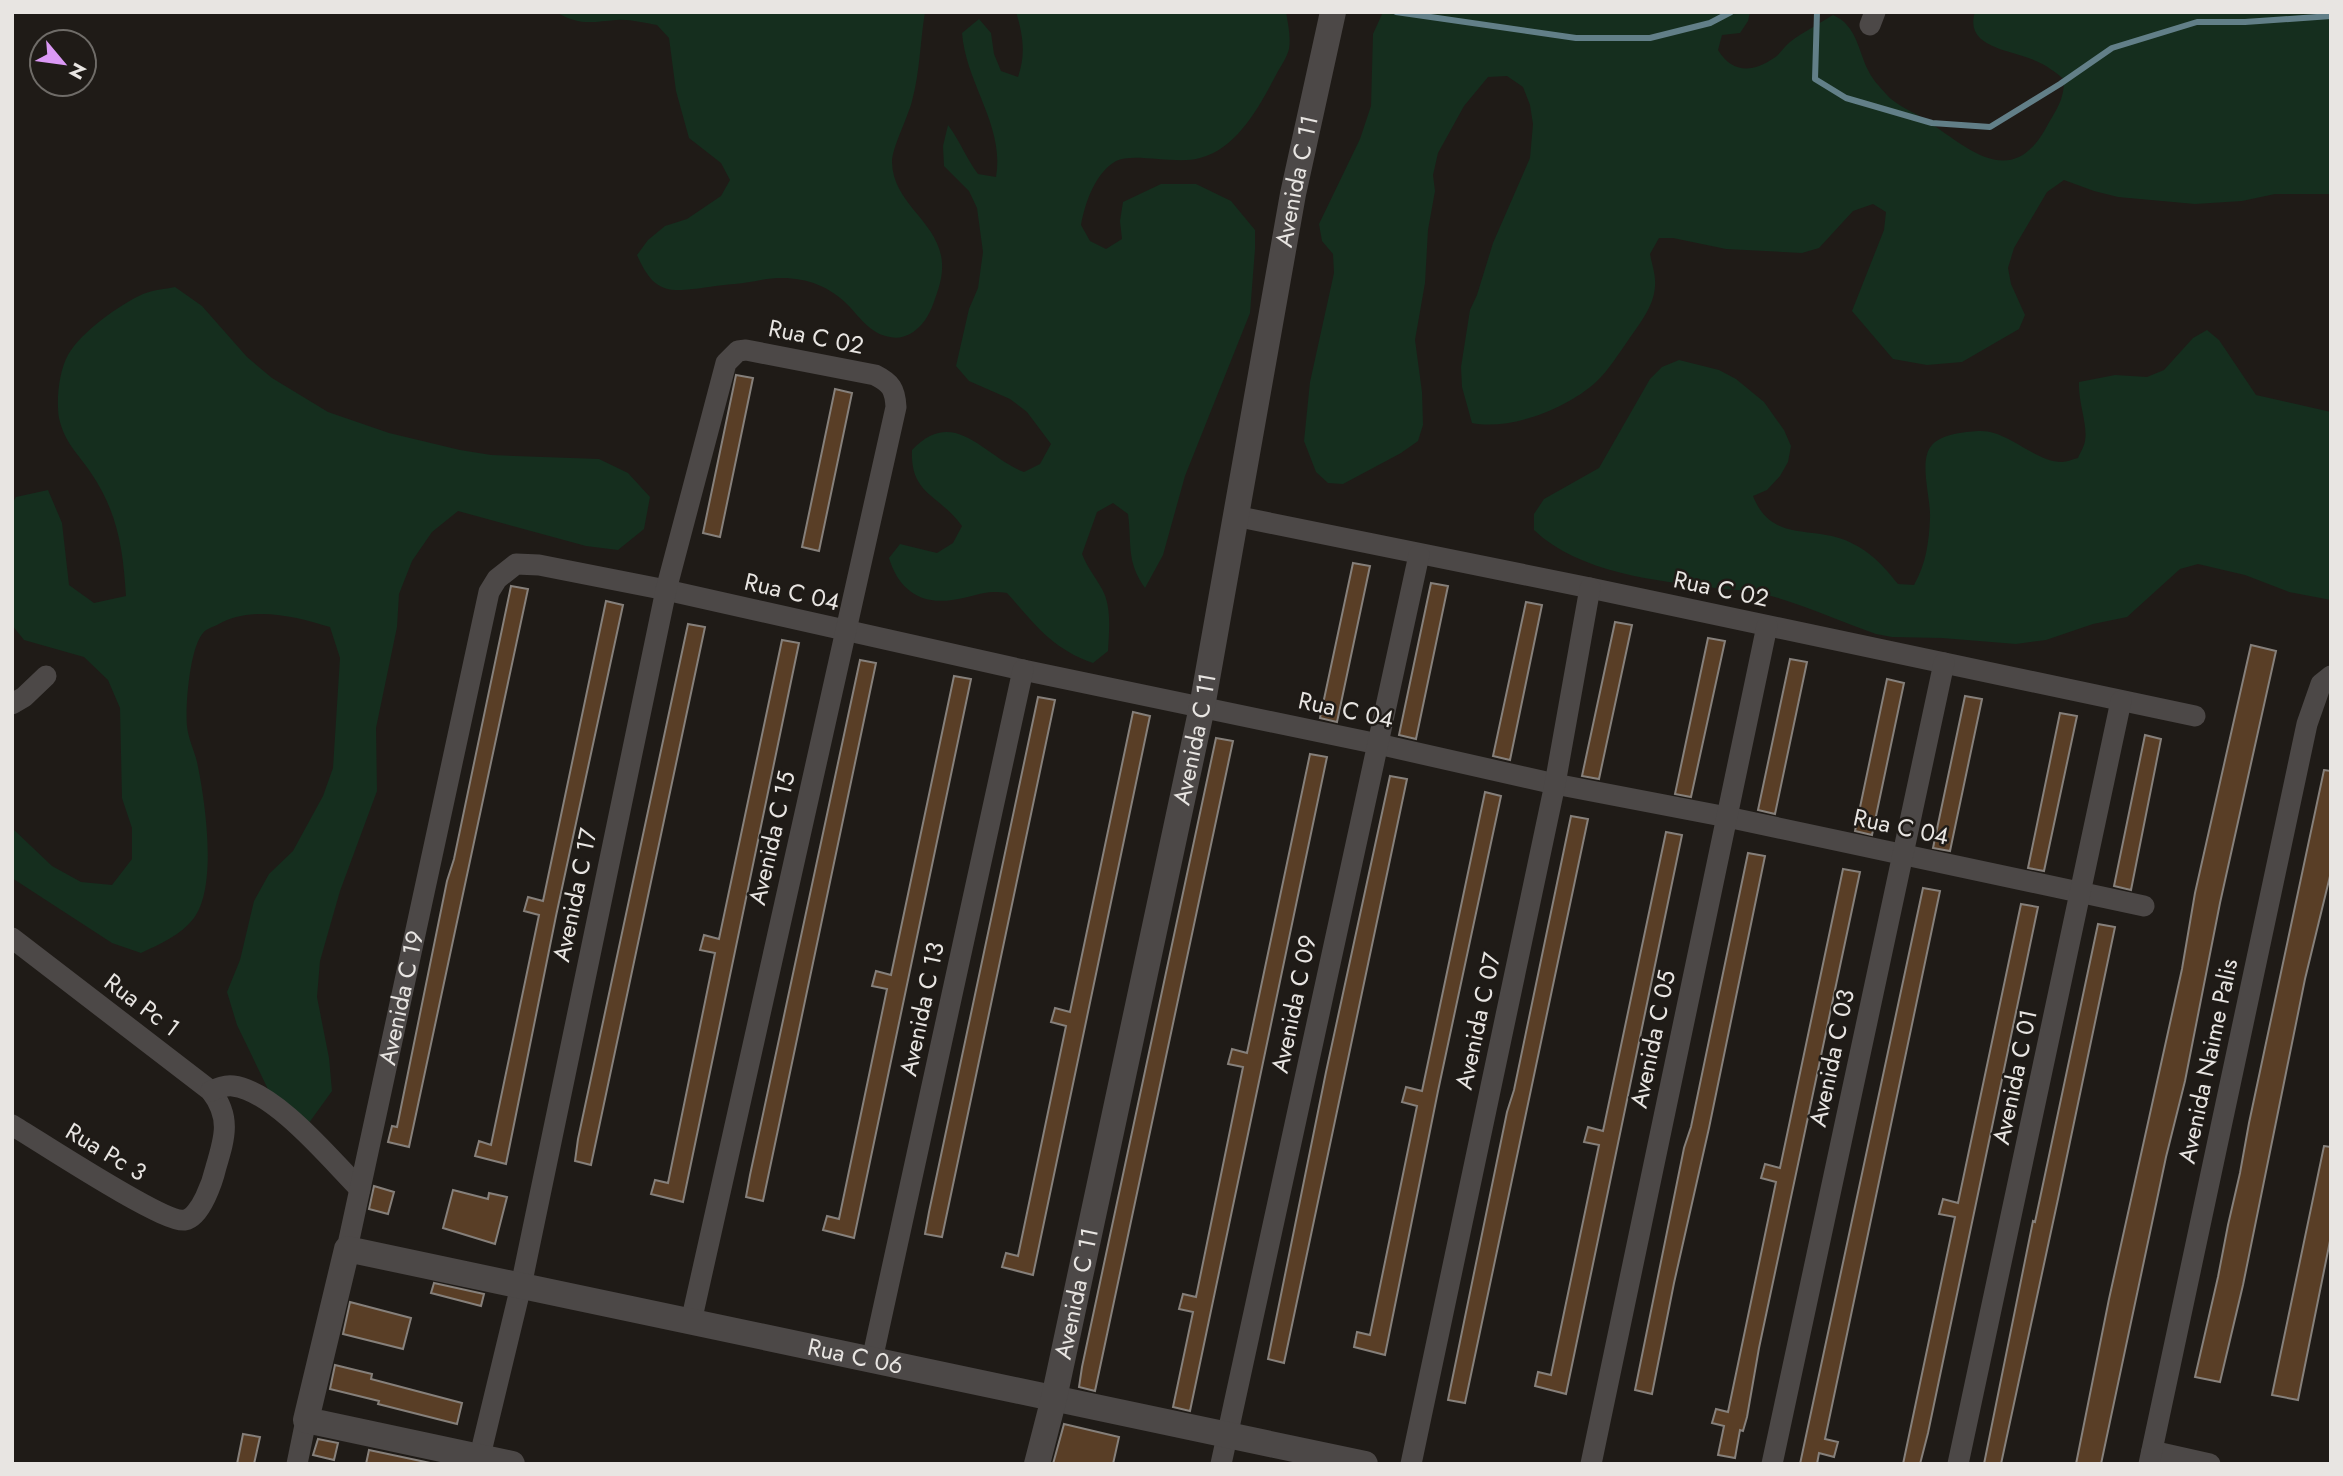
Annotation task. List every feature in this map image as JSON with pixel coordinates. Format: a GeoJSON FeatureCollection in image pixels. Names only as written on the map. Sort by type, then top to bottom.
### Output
{"type":"FeatureCollection","features":[{"type":"Feature","properties":{"kind":"street","name":"Avenida C 11"},"geometry":{"type":"LineString","coordinates":[[1037,1464],[1054,1398],[1202,707],[1293,194],[1333,12]]}},
{"type":"Feature","properties":{"kind":"street","name":"Rua C 02"},"geometry":{"type":"LineString","coordinates":[[746,350],[875,375]]}},
{"type":"Feature","properties":{"kind":"street","name":"Avenida C 17"},"geometry":{"type":"LineString","coordinates":[[479,1460],[520,1286],[666,590],[726,363],[738,351],[746,350]]}},
{"type":"Feature","properties":{"kind":"street","name":"Avenida C 15"},"geometry":{"type":"LineString","coordinates":[[691,1322],[896,407],[895,391],[889,382],[875,375]]}},
{"type":"Feature","properties":{"kind":"street","name":"Rua C 02"},"geometry":{"type":"LineString","coordinates":[[1235,516],[2195,716]]}},
{"type":"Feature","properties":{"kind":"street","name":"Avenida C 09"},"geometry":{"type":"LineString","coordinates":[[1221,1464],[1419,555]]}},
{"type":"Feature","properties":{"kind":"street","name":"Avenida C 19"},"geometry":{"type":"LineString","coordinates":[[297,1464],[347,1249],[489,592],[497,579],[516,564],[538,565]]}},
{"type":"Feature","properties":{"kind":"street","name":"Rua C 04"},"geometry":{"type":"LineString","coordinates":[[538,565],[666,590],[1555,784],[1727,817],[2144,906]]}},
{"type":"Feature","properties":{"kind":"street","name":"Avenida C 07"},"geometry":{"type":"LineString","coordinates":[[1411,1464],[1555,784],[1590,588]]}},
{"type":"Feature","properties":{"kind":"street","name":"Avenida C 05"},"geometry":{"type":"LineString","coordinates":[[1591,1464],[1767,626]]}},
{"type":"Feature","properties":{"kind":"street","name":"Avenida C 03"},"geometry":{"type":"LineString","coordinates":[[1772,1464],[1944,663]]}},
{"type":"Feature","properties":{"kind":"street","name":"Avenida C 13"},"geometry":{"type":"LineString","coordinates":[[872,1360],[1023,670]]}},
{"type":"Feature","properties":{"kind":"street"},"geometry":{"type":"LineString","coordinates":[[12,704],[24,697],[46,676]]}},
{"type":"Feature","properties":{"kind":"street","name":"Avenida Naime Palis"},"geometry":{"type":"LineString","coordinates":[[2150,1457],[2307,724],[2321,684],[2331,676]]}},
{"type":"Feature","properties":{"kind":"street","name":"Avenida C 01"},"geometry":{"type":"LineString","coordinates":[[1958,1464],[2121,701]]}},
{"type":"Feature","properties":{"kind":"street","name":"Rua Pc 1"},"geometry":{"type":"LineString","coordinates":[[12,938],[211,1091],[221,1105],[226,1124],[211,1186],[193,1217],[184,1221],[175,1220]]}},
{"type":"Feature","properties":{"kind":"street"},"geometry":{"type":"LineString","coordinates":[[211,1091],[222,1086],[233,1086],[266,1100],[290,1118],[360,1189]]}},
{"type":"Feature","properties":{"kind":"street","name":"Rua Pc 3"},"geometry":{"type":"LineString","coordinates":[[12,1125],[134,1200],[175,1220]]}},
{"type":"Feature","properties":{"kind":"street","name":"Rua C 06"},"geometry":{"type":"LineString","coordinates":[[347,1249],[1365,1464]]}},
{"type":"Feature","properties":{"kind":"street"},"geometry":{"type":"LineString","coordinates":[[306,1420],[479,1460],[512,1464]]}},
{"type":"Feature","properties":{"kind":"street"},"geometry":{"type":"LineString","coordinates":[[2150,1457],[2210,1464]]}},
{"type":"Feature","properties":{"kind":"green space"},"geometry":{"type":"Polygon","coordinates":[[[556,12],[925,12],[915,90],[892,162],[895,180],[903,195],[933,235],[940,251],[942,269],[938,290],[930,312],[922,324],[904,337],[895,338],[877,333],[840,297],[819,285],[797,279],[773,278],[684,290],[665,288],[657,284],[650,278],[637,255],[648,240],[665,226],[687,219],[721,196],[730,180],[721,163],[689,138],[676,91],[669,38],[657,25],[627,20],[579,21],[556,12]]]}},
{"type":"Feature","properties":{"kind":"green space"},"geometry":{"type":"Polygon","coordinates":[[[1016,12],[1286,12],[1289,30],[1289,49],[1284,61],[1255,111],[1226,145],[1214,153],[1190,160],[1133,158],[1116,161],[1102,173],[1085,207],[1081,225],[1090,241],[1106,249],[1122,239],[1120,221],[1123,202],[1161,184],[1196,184],[1231,201],[1255,230],[1250,313],[1185,476],[1163,555],[1145,588],[1132,561],[1128,514],[1113,503],[1097,512],[1082,554],[1105,596],[1109,627],[1108,651],[1093,663],[1055,642],[1035,625],[1007,593],[992,592],[952,600],[930,600],[904,586],[889,558],[900,544],[937,553],[953,543],[962,526],[928,493],[916,476],[912,450],[928,437],[942,432],[956,433],[969,438],[1024,472],[1040,464],[1051,444],[1027,412],[1010,399],[969,381],[956,366],[969,309],[978,288],[983,252],[977,208],[969,191],[944,166],[943,146],[948,125],[978,174],[996,177],[997,158],[990,122],[970,70],[962,33],[979,19],[991,33],[994,54],[1001,71],[1018,77],[1023,44],[1016,12]]]}},
{"type":"Feature","properties":{"kind":"green space"},"geometry":{"type":"Polygon","coordinates":[[[1383,12],[1750,12],[1740,33],[1722,35],[1718,50],[1730,63],[1743,68],[1766,63],[1795,38],[1833,15],[1850,29],[1871,75],[1890,98],[1973,151],[2004,161],[2018,157],[2033,147],[2059,104],[2064,79],[2040,63],[1983,41],[1973,24],[1975,12],[2331,12],[2331,194],[2275,194],[2242,201],[2195,204],[2118,197],[2064,180],[2047,192],[2014,248],[2008,268],[2011,284],[2025,315],[2019,329],[1962,362],[1927,365],[1893,359],[1852,311],[1884,230],[1886,212],[1873,204],[1853,211],[1819,248],[1802,253],[1726,249],[1673,238],[1659,238],[1650,254],[1655,282],[1649,307],[1614,361],[1596,382],[1570,400],[1538,415],[1503,424],[1472,423],[1462,387],[1461,367],[1470,310],[1493,243],[1530,158],[1533,124],[1523,87],[1507,76],[1488,77],[1464,106],[1438,153],[1433,175],[1435,191],[1428,230],[1425,283],[1415,340],[1423,425],[1418,441],[1343,484],[1328,483],[1316,472],[1304,441],[1310,382],[1334,273],[1333,254],[1322,241],[1319,224],[1360,139],[1371,106],[1373,34],[1383,12]]]}},
{"type":"Feature","properties":{"kind":"green space"},"geometry":{"type":"Polygon","coordinates":[[[175,287],[202,306],[247,357],[272,378],[328,412],[389,433],[460,450],[491,455],[599,459],[628,473],[650,497],[644,529],[618,550],[586,546],[458,511],[432,532],[412,561],[399,594],[397,627],[376,728],[377,791],[340,891],[320,961],[317,997],[329,1058],[332,1091],[306,1127],[279,1112],[237,1025],[227,992],[240,960],[254,901],[269,874],[293,851],[323,796],[333,768],[340,658],[330,627],[288,616],[244,615],[208,629],[198,640],[189,677],[187,717],[203,797],[208,864],[201,904],[194,918],[183,929],[170,939],[141,953],[112,943],[12,878],[12,828],[52,866],[81,882],[112,885],[132,859],[132,828],[122,798],[120,708],[108,680],[84,657],[24,640],[12,625],[12,504],[16,497],[48,490],[62,523],[69,585],[94,603],[126,596],[118,532],[100,488],[65,435],[58,411],[59,386],[68,355],[91,328],[143,294],[175,287]]]}},
{"type":"Feature","properties":{"kind":"green space"},"geometry":{"type":"Polygon","coordinates":[[[2207,330],[2219,340],[2256,395],[2331,412],[2331,600],[2289,592],[2245,575],[2198,564],[2180,569],[2127,617],[2093,624],[2046,640],[2016,644],[1892,637],[1876,634],[1764,594],[1644,578],[1596,565],[1552,545],[1534,530],[1534,514],[1544,499],[1599,468],[1650,379],[1662,367],[1679,360],[1719,370],[1736,379],[1764,402],[1784,430],[1791,446],[1788,462],[1767,490],[1753,496],[1761,511],[1770,520],[1793,530],[1845,540],[1874,558],[1898,584],[1914,585],[1924,561],[1929,536],[1930,510],[1925,469],[1928,452],[1936,441],[1954,434],[1989,432],[2052,461],[2064,462],[2078,458],[2086,435],[2079,382],[2115,375],[2147,377],[2164,370],[2193,338],[2207,330]]]}},
{"type":"Feature","properties":{"kind":"building"},"geometry":{"type":"Polygon","coordinates":[[[736,375],[753,378],[720,537],[703,533],[736,375]]]}},
{"type":"Feature","properties":{"kind":"building"},"geometry":{"type":"Polygon","coordinates":[[[835,389],[852,393],[819,551],[802,547],[835,389]]]}},
{"type":"Feature","properties":{"kind":"building"},"geometry":{"type":"Polygon","coordinates":[[[1353,563],[1370,566],[1337,722],[1320,718],[1353,563]]]}},
{"type":"Feature","properties":{"kind":"building"},"geometry":{"type":"Polygon","coordinates":[[[1431,583],[1448,586],[1416,739],[1399,735],[1431,583]]]}},
{"type":"Feature","properties":{"kind":"building"},"geometry":{"type":"Polygon","coordinates":[[[511,586],[528,589],[409,1147],[388,1142],[392,1126],[397,1127],[511,586]]]}},
{"type":"Feature","properties":{"kind":"building"},"geometry":{"type":"Polygon","coordinates":[[[606,601],[623,605],[506,1164],[475,1156],[479,1141],[491,1145],[539,915],[524,911],[528,897],[543,901],[606,601]]]}},
{"type":"Feature","properties":{"kind":"building"},"geometry":{"type":"Polygon","coordinates":[[[1526,602],[1542,605],[1510,760],[1493,756],[1526,602]]]}},
{"type":"Feature","properties":{"kind":"building"},"geometry":{"type":"Polygon","coordinates":[[[1615,622],[1632,625],[1599,779],[1582,776],[1615,622]]]}},
{"type":"Feature","properties":{"kind":"building"},"geometry":{"type":"Polygon","coordinates":[[[688,624],[705,627],[591,1165],[575,1161],[578,1139],[688,624]]]}},
{"type":"Feature","properties":{"kind":"building"},"geometry":{"type":"Polygon","coordinates":[[[1708,638],[1725,641],[1691,797],[1675,794],[1708,638]]]}},
{"type":"Feature","properties":{"kind":"building"},"geometry":{"type":"Polygon","coordinates":[[[782,640],[799,643],[683,1202],[651,1194],[655,1180],[668,1183],[715,953],[700,950],[704,935],[719,939],[782,640]]]}},
{"type":"Feature","properties":{"kind":"building"},"geometry":{"type":"Polygon","coordinates":[[[2251,645],[2276,651],[2220,903],[2185,1081],[2166,1157],[2101,1464],[2076,1464],[2109,1299],[2182,969],[2195,893],[2251,645]]]}},
{"type":"Feature","properties":{"kind":"building"},"geometry":{"type":"Polygon","coordinates":[[[1790,659],[1807,662],[1775,814],[1758,810],[1790,659]]]}},
{"type":"Feature","properties":{"kind":"building"},"geometry":{"type":"Polygon","coordinates":[[[860,660],[876,663],[763,1201],[746,1197],[860,660]]]}},
{"type":"Feature","properties":{"kind":"building"},"geometry":{"type":"Polygon","coordinates":[[[954,676],[971,679],[854,1238],[823,1230],[827,1216],[839,1219],[887,989],[872,986],[876,971],[891,975],[954,676]]]}},
{"type":"Feature","properties":{"kind":"building"},"geometry":{"type":"Polygon","coordinates":[[[1887,679],[1904,683],[1872,835],[1855,831],[1887,679]]]}},
{"type":"Feature","properties":{"kind":"building"},"geometry":{"type":"Polygon","coordinates":[[[1965,696],[1982,699],[1950,851],[1933,848],[1965,696]]]}},
{"type":"Feature","properties":{"kind":"building"},"geometry":{"type":"Polygon","coordinates":[[[1038,697],[1055,700],[942,1237],[925,1234],[929,1212],[1038,697]]]}},
{"type":"Feature","properties":{"kind":"building"},"geometry":{"type":"Polygon","coordinates":[[[1133,712],[1150,716],[1033,1275],[1002,1267],[1006,1253],[1018,1256],[1066,1026],[1051,1022],[1055,1008],[1070,1012],[1133,712]]]}},
{"type":"Feature","properties":{"kind":"building"},"geometry":{"type":"Polygon","coordinates":[[[2060,713],[2077,716],[2044,871],[2028,868],[2060,713]]]}},
{"type":"Feature","properties":{"kind":"building"},"geometry":{"type":"Polygon","coordinates":[[[2145,735],[2161,739],[2131,890],[2114,886],[2145,735]]]}},
{"type":"Feature","properties":{"kind":"building"},"geometry":{"type":"Polygon","coordinates":[[[1216,738],[1233,741],[1095,1391],[1079,1387],[1082,1367],[1216,738]]]}},
{"type":"Feature","properties":{"kind":"building"},"geometry":{"type":"Polygon","coordinates":[[[1310,754],[1327,757],[1190,1411],[1173,1407],[1193,1312],[1179,1309],[1183,1294],[1196,1297],[1243,1067],[1228,1064],[1232,1049],[1247,1053],[1310,754]]]}},
{"type":"Feature","properties":{"kind":"building"},"geometry":{"type":"Polygon","coordinates":[[[2324,770],[2331,771],[2331,872],[2305,979],[2243,1285],[2220,1382],[2195,1377],[2324,770]]]}},
{"type":"Feature","properties":{"kind":"building"},"geometry":{"type":"Polygon","coordinates":[[[1390,776],[1407,779],[1284,1363],[1268,1359],[1390,776]]]}},
{"type":"Feature","properties":{"kind":"building"},"geometry":{"type":"Polygon","coordinates":[[[1485,792],[1501,796],[1385,1355],[1354,1347],[1357,1332],[1370,1335],[1417,1106],[1402,1102],[1406,1087],[1422,1091],[1485,792]]]}},
{"type":"Feature","properties":{"kind":"building"},"geometry":{"type":"Polygon","coordinates":[[[1571,816],[1588,819],[1465,1403],[1448,1400],[1507,1112],[1514,1090],[1571,816]]]}},
{"type":"Feature","properties":{"kind":"building"},"geometry":{"type":"Polygon","coordinates":[[[1666,832],[1682,835],[1566,1394],[1535,1386],[1538,1372],[1551,1375],[1599,1145],[1584,1142],[1588,1127],[1603,1131],[1666,832]]]}},
{"type":"Feature","properties":{"kind":"building"},"geometry":{"type":"Polygon","coordinates":[[[1748,853],[1765,856],[1652,1394],[1635,1390],[1748,853]]]}},
{"type":"Feature","properties":{"kind":"building"},"geometry":{"type":"Polygon","coordinates":[[[1843,869],[1860,872],[1759,1348],[1747,1417],[1743,1431],[1740,1430],[1735,1458],[1718,1455],[1724,1426],[1712,1423],[1716,1409],[1728,1412],[1776,1182],[1761,1178],[1765,1164],[1780,1168],[1843,869]]]}},
{"type":"Feature","properties":{"kind":"building"},"geometry":{"type":"Polygon","coordinates":[[[1923,888],[1940,891],[1825,1439],[1838,1442],[1834,1457],[1819,1453],[1817,1464],[1800,1464],[1923,888]]]}},
{"type":"Feature","properties":{"kind":"building"},"geometry":{"type":"Polygon","coordinates":[[[2021,904],[2038,907],[1928,1433],[1920,1464],[1903,1464],[1955,1217],[1939,1214],[1943,1199],[1958,1203],[2021,904]]]}},
{"type":"Feature","properties":{"kind":"building"},"geometry":{"type":"Polygon","coordinates":[[[2098,924],[2115,927],[2058,1199],[2001,1464],[1984,1464],[2033,1221],[2035,1222],[2098,924]]]}},
{"type":"Feature","properties":{"kind":"building"},"geometry":{"type":"Polygon","coordinates":[[[2324,1146],[2331,1147],[2331,1236],[2298,1400],[2272,1395],[2324,1146]]]}},
{"type":"Feature","properties":{"kind":"building"},"geometry":{"type":"Polygon","coordinates":[[[374,1186],[394,1192],[388,1214],[369,1209],[374,1186]]]}},
{"type":"Feature","properties":{"kind":"building"},"geometry":{"type":"Polygon","coordinates":[[[453,1190],[488,1199],[489,1193],[507,1197],[495,1244],[443,1228],[453,1190]]]}},
{"type":"Feature","properties":{"kind":"building"},"geometry":{"type":"Polygon","coordinates":[[[434,1283],[484,1294],[481,1306],[431,1293],[434,1283]]]}},
{"type":"Feature","properties":{"kind":"building"},"geometry":{"type":"Polygon","coordinates":[[[350,1302],[411,1318],[403,1349],[343,1334],[350,1302]]]}},
{"type":"Feature","properties":{"kind":"building"},"geometry":{"type":"Polygon","coordinates":[[[335,1365],[372,1374],[371,1379],[462,1403],[457,1424],[330,1389],[335,1365]]]}},
{"type":"Feature","properties":{"kind":"building"},"geometry":{"type":"Polygon","coordinates":[[[1064,1424],[1119,1437],[1113,1464],[1053,1464],[1064,1424]]]}},
{"type":"Feature","properties":{"kind":"building"},"geometry":{"type":"Polygon","coordinates":[[[243,1434],[260,1437],[254,1464],[237,1464],[243,1434]]]}},
{"type":"Feature","properties":{"kind":"building"},"geometry":{"type":"Polygon","coordinates":[[[318,1439],[338,1443],[334,1460],[313,1455],[318,1439]]]}},
{"type":"Feature","properties":{"kind":"building"},"geometry":{"type":"Polygon","coordinates":[[[369,1450],[435,1464],[366,1464],[369,1450]]]}},
{"type":"Feature","properties":{"kind":"waterway"},"geometry":{"type":"LineString","coordinates":[[1396,12],[1576,38],[1650,38],[1710,23],[1731,12]]}},
{"type":"Feature","properties":{"kind":"waterway"},"geometry":{"type":"LineString","coordinates":[[1817,12],[1815,79],[1846,98],[1932,123],[1990,127],[2112,48],[2197,22],[2245,22],[2331,16]]}}]}
